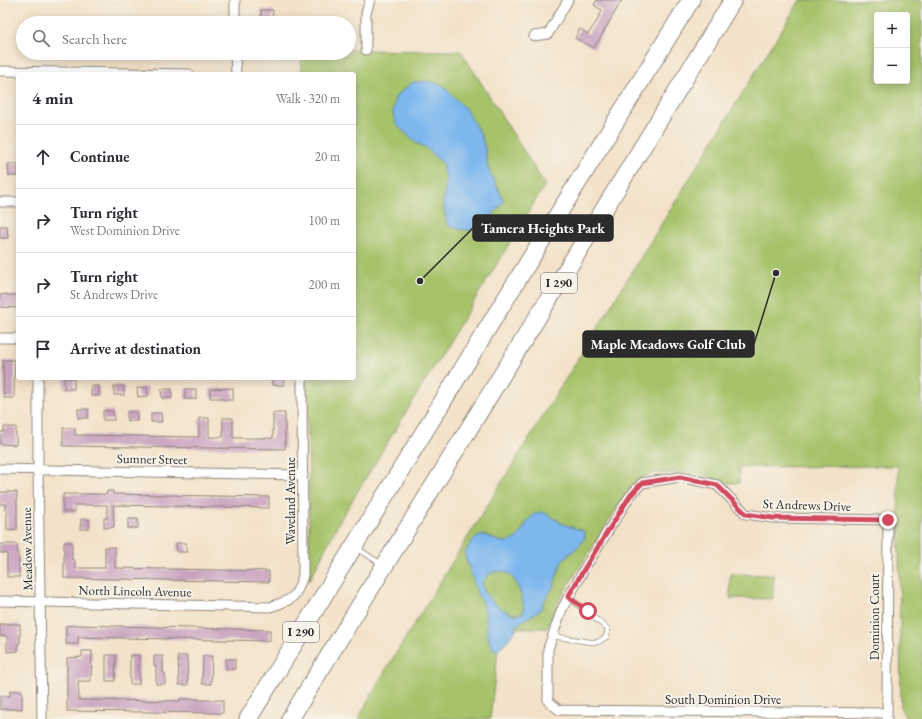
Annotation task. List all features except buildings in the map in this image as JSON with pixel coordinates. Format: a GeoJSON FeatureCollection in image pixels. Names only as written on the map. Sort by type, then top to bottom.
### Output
{"type":"FeatureCollection","features":[{"type":"Feature","properties":{"kind":"highway","name":"I 290"},"geometry":{"type":"LineString","coordinates":[[248,719],[691,0]]}},
{"type":"Feature","properties":{"kind":"highway","name":"I 290"},"geometry":{"type":"LineString","coordinates":[[290,719],[733,0]]}},
{"type":"Feature","properties":{"kind":"street"},"geometry":{"type":"LineString","coordinates":[[235,0],[235,16]]}},
{"type":"Feature","properties":{"kind":"street"},"geometry":{"type":"LineString","coordinates":[[366,50],[366,13],[370,0]]}},
{"type":"Feature","properties":{"kind":"street"},"geometry":{"type":"LineString","coordinates":[[534,36],[548,34],[568,0]]}},
{"type":"Feature","properties":{"kind":"street"},"geometry":{"type":"LineString","coordinates":[[235,60],[236,72]]}},
{"type":"Feature","properties":{"kind":"street"},"geometry":{"type":"LineString","coordinates":[[0,71],[63,72]]}},
{"type":"Feature","properties":{"kind":"street"},"geometry":{"type":"LineString","coordinates":[[0,202],[16,202]]}},
{"type":"Feature","properties":{"kind":"street"},"geometry":{"type":"LineString","coordinates":[[0,338],[16,338]]}},
{"type":"Feature","properties":{"kind":"street","name":"Meadow Avenue"},"geometry":{"type":"LineString","coordinates":[[38,380],[42,719]]}},
{"type":"Feature","properties":{"kind":"street","name":"Waveland Avenue"},"geometry":{"type":"LineString","coordinates":[[270,607],[289,600],[298,591],[303,575],[302,380]]}},
{"type":"Feature","properties":{"kind":"street","name":"Sumner Street"},"geometry":{"type":"LineString","coordinates":[[0,469],[303,475]]}},
{"type":"Feature","properties":{"kind":"street","name":"St Andrews Drive"},"geometry":{"type":"LineString","coordinates":[[568,597],[630,496],[642,483],[680,477],[717,485],[746,514],[773,518],[888,520]]}},
{"type":"Feature","properties":{"kind":"street","name":"Dominion Court"},"geometry":{"type":"LineString","coordinates":[[887,716],[888,520]]}},
{"type":"Feature","properties":{"kind":"street"},"geometry":{"type":"LineString","coordinates":[[552,636],[568,597]]}},
{"type":"Feature","properties":{"kind":"street","name":"North Lincoln Avenue"},"geometry":{"type":"LineString","coordinates":[[0,601],[270,607]]}},
{"type":"Feature","properties":{"kind":"street","name":"South Dominion Drive"},"geometry":{"type":"LineString","coordinates":[[552,636],[548,649],[548,701],[559,710],[736,715],[887,716]]}},
{"type":"Feature","properties":{"kind":"lane"},"geometry":{"type":"LineString","coordinates":[[354,546],[384,566]]}},
{"type":"Feature","properties":{"kind":"lane"},"geometry":{"type":"LineString","coordinates":[[552,636],[590,642],[598,642],[606,637],[608,629],[568,597]]}},
{"type":"Feature","properties":{"kind":"green space"},"geometry":{"type":"Polygon","coordinates":[[[800,0],[922,0],[922,719],[907,719],[901,709],[898,466],[739,467],[739,483],[720,483],[705,475],[697,473],[655,473],[639,479],[626,493],[561,597],[547,628],[517,628],[498,650],[490,719],[358,719],[382,676],[800,0]]]}},
{"type":"Feature","properties":{"kind":"green space"},"geometry":{"type":"Polygon","coordinates":[[[356,50],[461,51],[545,185],[339,522],[309,581],[309,478],[306,380],[356,380],[356,72],[302,72],[301,60],[356,60],[356,50]]]}},
{"type":"Feature","properties":{"kind":"green space"},"geometry":{"type":"Polygon","coordinates":[[[730,574],[774,575],[773,599],[730,598],[730,574]]]}},
{"type":"Feature","properties":{"kind":"water"},"geometry":{"type":"Polygon","coordinates":[[[429,81],[441,84],[465,108],[481,135],[485,148],[488,168],[504,201],[488,220],[478,228],[462,230],[447,225],[443,202],[446,179],[442,166],[443,164],[425,147],[416,143],[396,124],[393,113],[395,97],[413,82],[429,81]]]}},
{"type":"Feature","properties":{"kind":"water"},"geometry":{"type":"Polygon","coordinates":[[[540,512],[545,513],[563,524],[584,531],[585,538],[561,563],[554,585],[543,602],[540,610],[518,624],[514,633],[498,650],[493,649],[490,644],[484,607],[477,593],[465,559],[466,551],[472,541],[480,536],[489,537],[503,542],[513,540],[517,537],[527,521],[534,514],[540,512]],[[497,571],[484,579],[482,584],[487,595],[491,601],[508,612],[514,614],[523,613],[524,610],[519,589],[514,580],[507,573],[497,571]]]}},
{"type":"Feature","properties":{"kind":"place","name":"Maple Meadows Golf Club"},"geometry":{"type":"Point","coordinates":[776,273]}},
{"type":"Feature","properties":{"kind":"place","name":"Tamera Heights Park"},"geometry":{"type":"Point","coordinates":[420,281]}},
{"type":"Feature","properties":{"kind":"route"},"geometry":{"type":"LineString","coordinates":[[588,611],[568,597],[630,496],[642,483],[680,477],[717,485],[746,514],[773,518],[888,520]]}}]}
